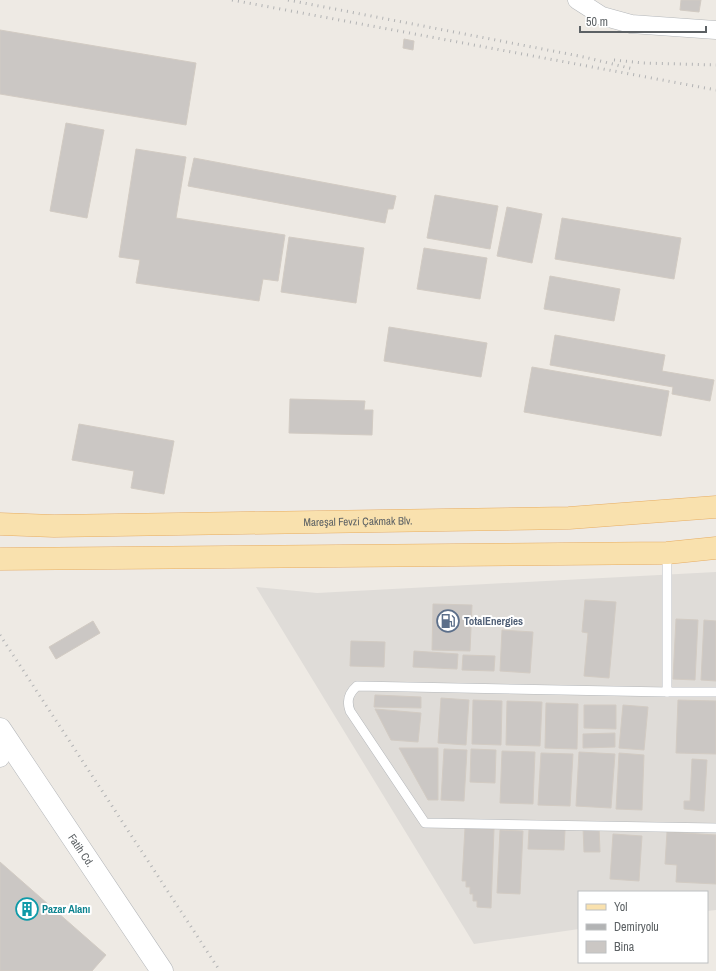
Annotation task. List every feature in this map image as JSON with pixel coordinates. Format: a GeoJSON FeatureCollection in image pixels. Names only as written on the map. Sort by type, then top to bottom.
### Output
{"type":"FeatureCollection","features":[{"type":"Feature","properties":{"kind":"main road","name":"Mareşal Fevzi Çakmak Blv."},"geometry":{"type":"LineString","coordinates":[[0,524],[54,526],[569,518],[716,507]]}},
{"type":"Feature","properties":{"kind":"main road"},"geometry":{"type":"LineString","coordinates":[[0,559],[667,553],[716,548]]}},
{"type":"Feature","properties":{"kind":"street"},"geometry":{"type":"LineString","coordinates":[[577,0],[602,16],[631,24],[716,30]]}},
{"type":"Feature","properties":{"kind":"street","name":"Fatih Cd."},"geometry":{"type":"LineString","coordinates":[[2,743],[162,971]]}},
{"type":"Feature","properties":{"kind":"lane"},"geometry":{"type":"LineString","coordinates":[[667,553],[667,692]]}},
{"type":"Feature","properties":{"kind":"lane"},"geometry":{"type":"LineString","coordinates":[[716,692],[357,686],[349,695],[348,706],[425,823],[716,828]]}},
{"type":"Feature","properties":{"kind":"shaded area"},"geometry":{"type":"Polygon","coordinates":[[[716,572],[716,910],[708,911],[708,891],[578,891],[578,929],[474,944],[256,587],[317,593],[716,572]]]}},
{"type":"Feature","properties":{"kind":"building"},"geometry":{"type":"Polygon","coordinates":[[[681,0],[701,0],[699,12],[680,10],[681,0]]]}},
{"type":"Feature","properties":{"kind":"building"},"geometry":{"type":"Polygon","coordinates":[[[0,30],[196,63],[186,125],[0,94],[0,30]]]}},
{"type":"Feature","properties":{"kind":"building"},"geometry":{"type":"Polygon","coordinates":[[[404,39],[414,41],[413,50],[403,48],[404,39]]]}},
{"type":"Feature","properties":{"kind":"building"},"geometry":{"type":"Polygon","coordinates":[[[66,123],[104,130],[87,218],[50,211],[66,123]]]}},
{"type":"Feature","properties":{"kind":"building"},"geometry":{"type":"Polygon","coordinates":[[[136,149],[186,157],[176,218],[285,235],[278,281],[263,279],[259,301],[136,283],[140,260],[119,257],[136,149]]]}},
{"type":"Feature","properties":{"kind":"building"},"geometry":{"type":"Polygon","coordinates":[[[194,158],[396,196],[393,209],[388,209],[385,223],[188,186],[194,158]]]}},
{"type":"Feature","properties":{"kind":"building"},"geometry":{"type":"Polygon","coordinates":[[[435,195],[498,206],[490,249],[427,238],[435,195]]]}},
{"type":"Feature","properties":{"kind":"building"},"geometry":{"type":"Polygon","coordinates":[[[507,207],[542,214],[532,263],[497,256],[507,207]]]}},
{"type":"Feature","properties":{"kind":"building"},"geometry":{"type":"Polygon","coordinates":[[[562,218],[681,238],[674,279],[555,259],[562,218]]]}},
{"type":"Feature","properties":{"kind":"building"},"geometry":{"type":"Polygon","coordinates":[[[289,237],[364,248],[356,303],[281,292],[289,237]]]}},
{"type":"Feature","properties":{"kind":"building"},"geometry":{"type":"Polygon","coordinates":[[[424,248],[487,258],[480,299],[417,289],[424,248]]]}},
{"type":"Feature","properties":{"kind":"building"},"geometry":{"type":"Polygon","coordinates":[[[550,276],[620,289],[614,321],[544,309],[550,276]]]}},
{"type":"Feature","properties":{"kind":"building"},"geometry":{"type":"Polygon","coordinates":[[[389,327],[487,343],[481,377],[384,361],[389,327]]]}},
{"type":"Feature","properties":{"kind":"building"},"geometry":{"type":"Polygon","coordinates":[[[555,335],[665,355],[662,371],[714,380],[710,401],[672,394],[673,387],[550,365],[555,335]]]}},
{"type":"Feature","properties":{"kind":"building"},"geometry":{"type":"Polygon","coordinates":[[[532,367],[669,391],[661,436],[524,412],[532,367]]]}},
{"type":"Feature","properties":{"kind":"building"},"geometry":{"type":"Polygon","coordinates":[[[290,399],[365,401],[364,410],[373,410],[372,435],[289,433],[290,399]]]}},
{"type":"Feature","properties":{"kind":"building"},"geometry":{"type":"Polygon","coordinates":[[[79,424],[174,441],[164,494],[131,488],[134,471],[72,460],[79,424]]]}},
{"type":"Feature","properties":{"kind":"building"},"geometry":{"type":"Polygon","coordinates":[[[585,600],[616,602],[609,678],[584,676],[588,633],[582,632],[585,600]]]}},
{"type":"Feature","properties":{"kind":"building"},"geometry":{"type":"Polygon","coordinates":[[[433,604],[472,605],[470,651],[432,650],[433,604]]]}},
{"type":"Feature","properties":{"kind":"building"},"geometry":{"type":"Polygon","coordinates":[[[676,619],[698,620],[695,680],[673,679],[676,619]]]}},
{"type":"Feature","properties":{"kind":"building"},"geometry":{"type":"Polygon","coordinates":[[[704,620],[716,621],[716,681],[701,680],[704,620]]]}},
{"type":"Feature","properties":{"kind":"building"},"geometry":{"type":"Polygon","coordinates":[[[93,621],[100,633],[56,659],[49,647],[93,621]]]}},
{"type":"Feature","properties":{"kind":"building"},"geometry":{"type":"Polygon","coordinates":[[[502,630],[533,632],[530,673],[500,671],[502,630]]]}},
{"type":"Feature","properties":{"kind":"building"},"geometry":{"type":"Polygon","coordinates":[[[351,641],[385,642],[384,667],[350,666],[351,641]]]}},
{"type":"Feature","properties":{"kind":"building"},"geometry":{"type":"Polygon","coordinates":[[[414,651],[458,654],[457,669],[413,667],[414,651]]]}},
{"type":"Feature","properties":{"kind":"building"},"geometry":{"type":"Polygon","coordinates":[[[463,655],[495,656],[494,671],[462,670],[463,655]]]}},
{"type":"Feature","properties":{"kind":"building"},"geometry":{"type":"Polygon","coordinates":[[[375,695],[421,697],[421,708],[374,707],[375,695]]]}},
{"type":"Feature","properties":{"kind":"building"},"geometry":{"type":"Polygon","coordinates":[[[441,698],[469,700],[466,745],[438,743],[441,698]]]}},
{"type":"Feature","properties":{"kind":"building"},"geometry":{"type":"Polygon","coordinates":[[[473,700],[502,701],[501,745],[472,744],[473,700]]]}},
{"type":"Feature","properties":{"kind":"building"},"geometry":{"type":"Polygon","coordinates":[[[678,700],[716,701],[716,754],[676,753],[678,700]]]}},
{"type":"Feature","properties":{"kind":"building"},"geometry":{"type":"Polygon","coordinates":[[[507,701],[542,702],[540,746],[506,745],[507,701]]]}},
{"type":"Feature","properties":{"kind":"building"},"geometry":{"type":"Polygon","coordinates":[[[546,703],[578,704],[577,749],[545,748],[546,703]]]}},
{"type":"Feature","properties":{"kind":"building"},"geometry":{"type":"Polygon","coordinates":[[[584,705],[616,705],[616,729],[584,728],[584,705]]]}},
{"type":"Feature","properties":{"kind":"building"},"geometry":{"type":"Polygon","coordinates":[[[623,705],[648,707],[644,750],[619,748],[623,705]]]}},
{"type":"Feature","properties":{"kind":"building"},"geometry":{"type":"Polygon","coordinates":[[[375,709],[421,713],[418,742],[391,740],[375,709]]]}},
{"type":"Feature","properties":{"kind":"building"},"geometry":{"type":"Polygon","coordinates":[[[615,733],[615,747],[583,748],[583,734],[615,733]]]}},
{"type":"Feature","properties":{"kind":"building"},"geometry":{"type":"Polygon","coordinates":[[[399,748],[438,748],[438,800],[428,800],[399,748]]]}},
{"type":"Feature","properties":{"kind":"building"},"geometry":{"type":"Polygon","coordinates":[[[444,749],[467,750],[464,801],[441,800],[444,749]]]}},
{"type":"Feature","properties":{"kind":"building"},"geometry":{"type":"Polygon","coordinates":[[[471,749],[496,750],[495,783],[470,782],[471,749]]]}},
{"type":"Feature","properties":{"kind":"building"},"geometry":{"type":"Polygon","coordinates":[[[502,751],[535,752],[533,804],[500,803],[502,751]]]}},
{"type":"Feature","properties":{"kind":"building"},"geometry":{"type":"Polygon","coordinates":[[[579,752],[615,754],[611,808],[576,806],[579,752]]]}},
{"type":"Feature","properties":{"kind":"building"},"geometry":{"type":"Polygon","coordinates":[[[541,753],[573,754],[570,806],[538,805],[541,753]]]}},
{"type":"Feature","properties":{"kind":"building"},"geometry":{"type":"Polygon","coordinates":[[[619,753],[644,755],[642,810],[616,809],[619,753]]]}},
{"type":"Feature","properties":{"kind":"building"},"geometry":{"type":"Polygon","coordinates":[[[692,759],[707,760],[704,811],[684,809],[684,801],[690,801],[692,759]]]}},
{"type":"Feature","properties":{"kind":"building"},"geometry":{"type":"Polygon","coordinates":[[[583,827],[599,827],[600,852],[584,852],[583,827]]]}},
{"type":"Feature","properties":{"kind":"building"},"geometry":{"type":"Polygon","coordinates":[[[465,828],[494,829],[491,908],[477,907],[477,901],[473,901],[473,894],[470,894],[470,887],[466,887],[466,881],[462,881],[465,828]]]}},
{"type":"Feature","properties":{"kind":"building"},"geometry":{"type":"Polygon","coordinates":[[[529,829],[565,830],[564,850],[528,849],[529,829]]]}},
{"type":"Feature","properties":{"kind":"building"},"geometry":{"type":"Polygon","coordinates":[[[500,830],[523,831],[520,894],[497,893],[500,830]]]}},
{"type":"Feature","properties":{"kind":"building"},"geometry":{"type":"Polygon","coordinates":[[[667,832],[716,835],[716,884],[676,882],[677,865],[665,864],[667,832]]]}},
{"type":"Feature","properties":{"kind":"building"},"geometry":{"type":"Polygon","coordinates":[[[613,834],[642,836],[639,881],[610,879],[613,834]]]}},
{"type":"Feature","properties":{"kind":"building","name":"Pazar Alanı"},"geometry":{"type":"Polygon","coordinates":[[[0,862],[106,955],[92,971],[0,971],[0,862]]]}},
{"type":"Feature","properties":{"kind":"railway"},"geometry":{"type":"LineString","coordinates":[[232,0],[716,90]]}},
{"type":"Feature","properties":{"kind":"railway"},"geometry":{"type":"LineString","coordinates":[[288,0],[584,57],[633,69]]}},
{"type":"Feature","properties":{"kind":"railway"},"geometry":{"type":"LineString","coordinates":[[614,60],[643,63],[716,65]]}},
{"type":"Feature","properties":{"kind":"railway"},"geometry":{"type":"LineString","coordinates":[[0,635],[220,971]]}},
{"type":"Feature","properties":{"kind":"place","name":"TotalEnergies"},"geometry":{"type":"Point","coordinates":[448,621]}},
{"type":"Feature","properties":{"kind":"place","name":"Pazar Alanı"},"geometry":{"type":"Point","coordinates":[27,909]}}]}
